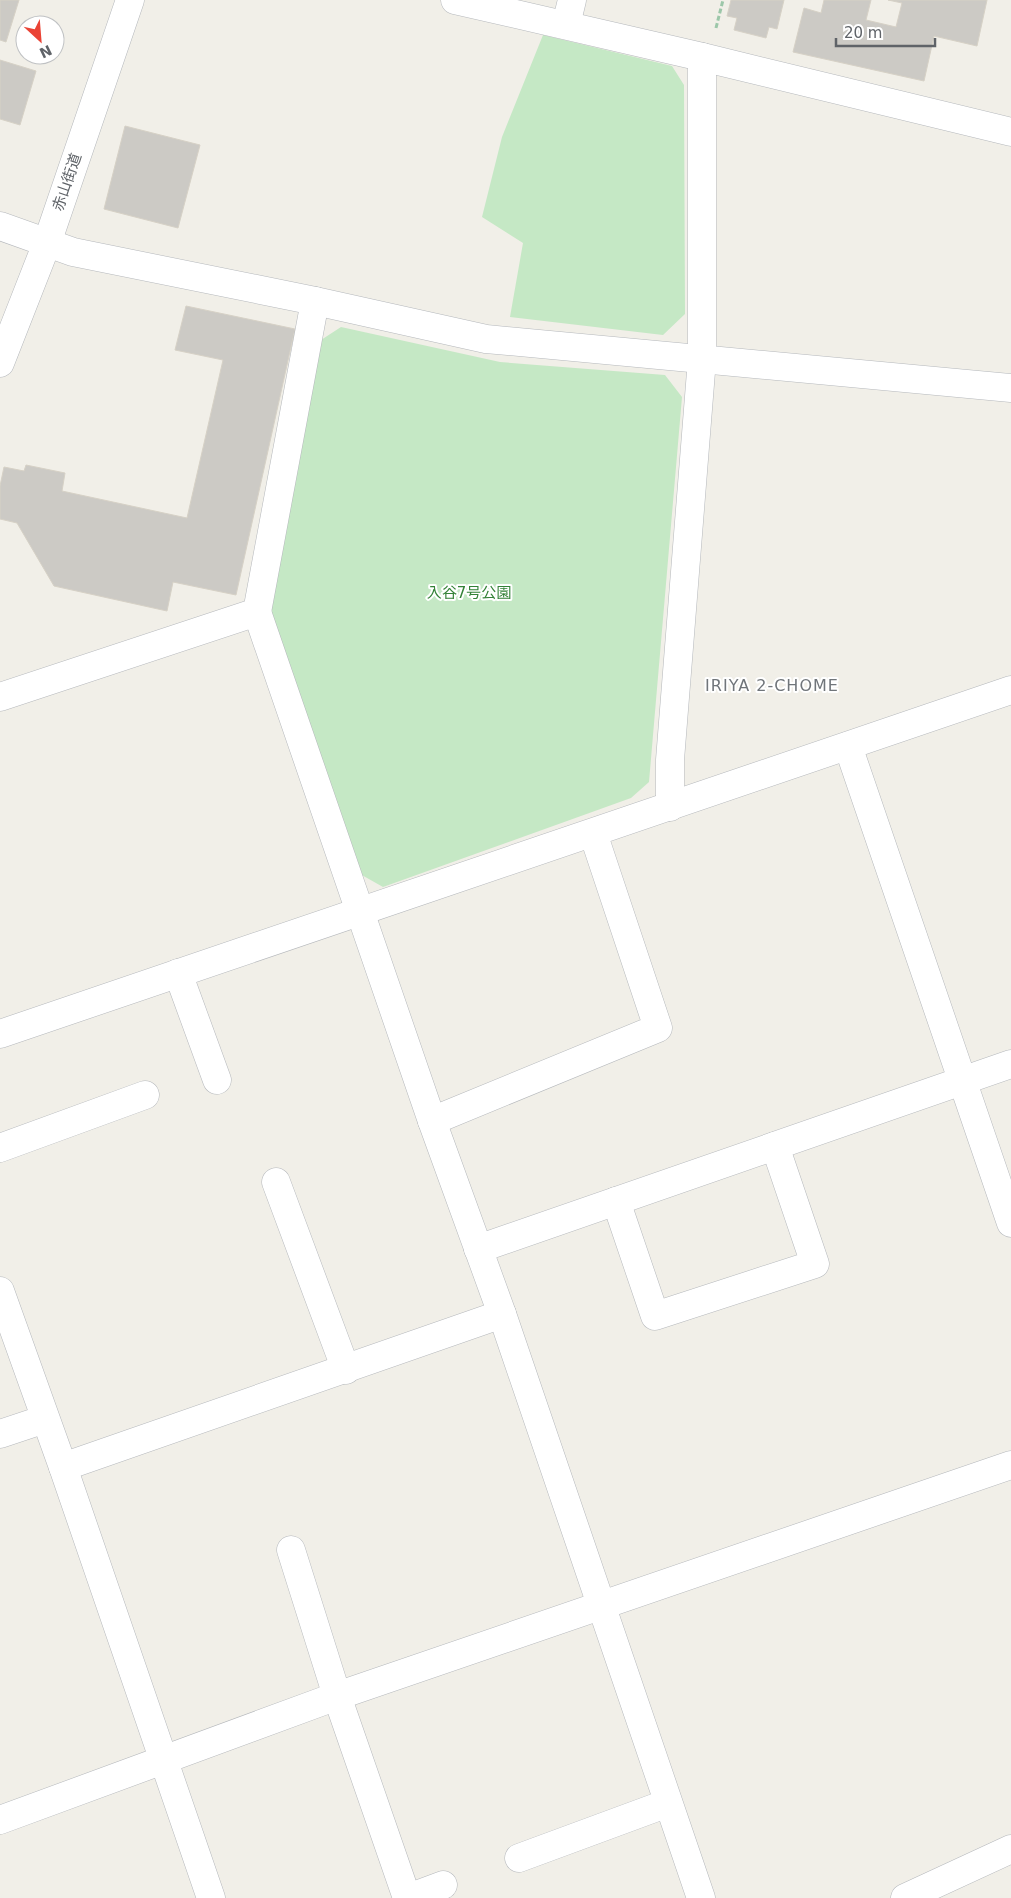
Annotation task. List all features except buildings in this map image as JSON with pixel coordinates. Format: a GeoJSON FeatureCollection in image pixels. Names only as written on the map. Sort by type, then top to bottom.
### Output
{"type":"FeatureCollection","features":[{"type":"Feature","properties":{"kind":"street","name":"赤山街道"},"geometry":{"type":"LineString","coordinates":[[0,363],[47,243],[130,0]]}},
{"type":"Feature","properties":{"kind":"street"},"geometry":{"type":"LineString","coordinates":[[455,0],[569,12],[702,57],[1011,132]]}},
{"type":"Feature","properties":{"kind":"street"},"geometry":{"type":"LineString","coordinates":[[670,807],[670,760],[702,359],[702,57]]}},
{"type":"Feature","properties":{"kind":"street"},"geometry":{"type":"LineString","coordinates":[[0,226],[89,256],[315,301],[486,339],[1011,388]]}},
{"type":"Feature","properties":{"kind":"street"},"geometry":{"type":"LineString","coordinates":[[315,301],[257,612],[432,1121],[502,1314],[701,1898]]}},
{"type":"Feature","properties":{"kind":"street"},"geometry":{"type":"LineString","coordinates":[[0,697],[257,612]]}},
{"type":"Feature","properties":{"kind":"street"},"geometry":{"type":"LineString","coordinates":[[0,1034],[1011,690]]}},
{"type":"Feature","properties":{"kind":"street"},"geometry":{"type":"LineString","coordinates":[[848,746],[1011,1222]]}},
{"type":"Feature","properties":{"kind":"street"},"geometry":{"type":"LineString","coordinates":[[432,1121],[658,1028],[593,833]]}},
{"type":"Feature","properties":{"kind":"street"},"geometry":{"type":"LineString","coordinates":[[178,973],[217,1080]]}},
{"type":"Feature","properties":{"kind":"street"},"geometry":{"type":"LineString","coordinates":[[478,1249],[1011,1064]]}},
{"type":"Feature","properties":{"kind":"street"},"geometry":{"type":"LineString","coordinates":[[0,1148],[145,1095]]}},
{"type":"Feature","properties":{"kind":"street"},"geometry":{"type":"LineString","coordinates":[[616,1201],[655,1316],[815,1264],[775,1146]]}},
{"type":"Feature","properties":{"kind":"street"},"geometry":{"type":"LineString","coordinates":[[276,1182],[346,1370]]}},
{"type":"Feature","properties":{"kind":"street"},"geometry":{"type":"LineString","coordinates":[[0,1291],[165,1760],[211,1898]]}},
{"type":"Feature","properties":{"kind":"street"},"geometry":{"type":"LineString","coordinates":[[63,1468],[502,1314]]}},
{"type":"Feature","properties":{"kind":"street"},"geometry":{"type":"LineString","coordinates":[[0,1434],[45,1419]]}},
{"type":"Feature","properties":{"kind":"street"},"geometry":{"type":"LineString","coordinates":[[0,1820],[337,1696],[1011,1465]]}},
{"type":"Feature","properties":{"kind":"street"},"geometry":{"type":"LineString","coordinates":[[291,1550],[337,1696],[408,1898],[443,1885]]}},
{"type":"Feature","properties":{"kind":"street"},"geometry":{"type":"LineString","coordinates":[[519,1858],[668,1803]]}},
{"type":"Feature","properties":{"kind":"street"},"geometry":{"type":"LineString","coordinates":[[905,1898],[1011,1849]]}},
{"type":"Feature","properties":{"kind":"green space"},"geometry":{"type":"Polygon","coordinates":[[[543,35],[672,66],[684,85],[685,314],[663,335],[510,317],[523,243],[482,217],[502,137],[543,35]]]}},
{"type":"Feature","properties":{"kind":"green space","name":"入谷7号公園"},"geometry":{"type":"Polygon","coordinates":[[[341,327],[500,362],[665,375],[682,397],[649,782],[631,798],[383,887],[360,874],[267,607],[321,340],[341,327]]]}},
{"type":"Feature","properties":{"kind":"district","name":"IRIYA 2-CHOME"},"geometry":{"type":"Point","coordinates":[772,685]}}]}
